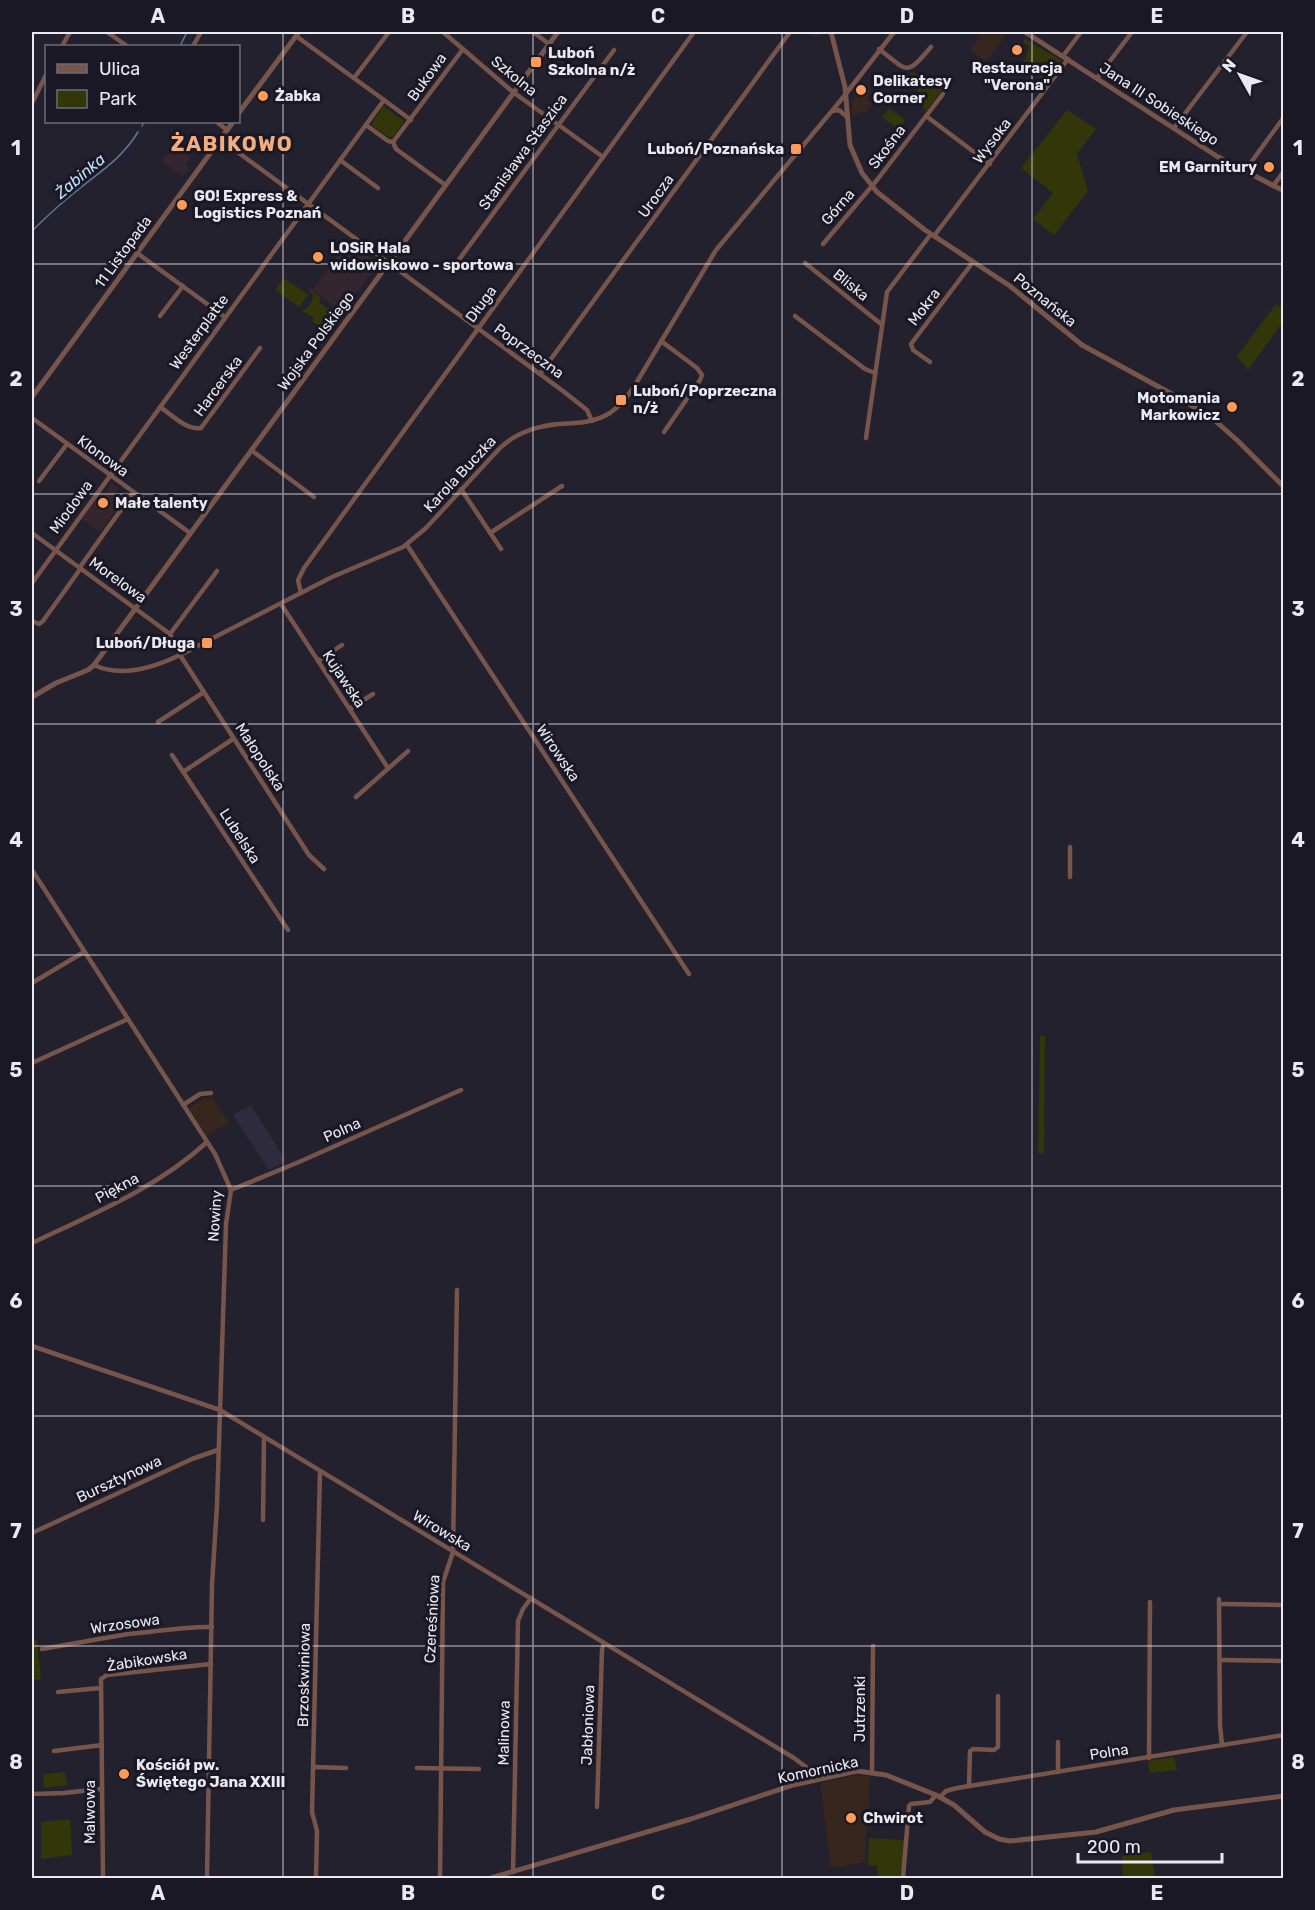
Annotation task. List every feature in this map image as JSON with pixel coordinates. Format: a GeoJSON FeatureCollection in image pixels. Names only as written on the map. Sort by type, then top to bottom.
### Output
{"type":"FeatureCollection","features":[{"type":"Feature","properties":{"kind":"street"},"geometry":{"type":"LineString","coordinates":[[107,32],[126,45]]}},
{"type":"Feature","properties":{"kind":"street"},"geometry":{"type":"LineString","coordinates":[[354,78],[389,32]]}},
{"type":"Feature","properties":{"kind":"street","name":"Szkolna"},"geometry":{"type":"LineString","coordinates":[[443,32],[513,92],[603,158]]}},
{"type":"Feature","properties":{"kind":"street"},"geometry":{"type":"LineString","coordinates":[[533,32],[549,44]]}},
{"type":"Feature","properties":{"kind":"street","name":"Wojska Polskiego"},"geometry":{"type":"LineString","coordinates":[[97,666],[135,608],[444,184],[558,32]]}},
{"type":"Feature","properties":{"kind":"street","name":"Długa"},"geometry":{"type":"LineString","coordinates":[[301,593],[298,580],[304,568],[694,32]]}},
{"type":"Feature","properties":{"kind":"street","name":"Urocza"},"geometry":{"type":"LineString","coordinates":[[540,374],[790,32]]}},
{"type":"Feature","properties":{"kind":"street"},"geometry":{"type":"LineString","coordinates":[[813,32],[820,32]]}},
{"type":"Feature","properties":{"kind":"street"},"geometry":{"type":"LineString","coordinates":[[831,32],[846,93]]}},
{"type":"Feature","properties":{"kind":"street","name":"Karola Buczka"},"geometry":{"type":"LineString","coordinates":[[97,666],[138,670],[158,665],[301,593],[407,545],[429,525],[503,445],[516,436],[543,426],[592,421],[608,415],[623,402],[716,250],[894,32]]}},
{"type":"Feature","properties":{"kind":"street","name":"Jana III Sobieskiego"},"geometry":{"type":"LineString","coordinates":[[1025,32],[1244,172],[1284,191]]}},
{"type":"Feature","properties":{"kind":"street","name":"Wysoka"},"geometry":{"type":"LineString","coordinates":[[866,438],[881,324],[890,287],[990,164],[1081,32]]}},
{"type":"Feature","properties":{"kind":"street"},"geometry":{"type":"LineString","coordinates":[[1097,78],[1132,32]]}},
{"type":"Feature","properties":{"kind":"street"},"geometry":{"type":"LineString","coordinates":[[1174,129],[1246,32]]}},
{"type":"Feature","properties":{"kind":"street"},"geometry":{"type":"LineString","coordinates":[[240,111],[298,34],[384,100]]}},
{"type":"Feature","properties":{"kind":"street"},"geometry":{"type":"LineString","coordinates":[[879,49],[902,67],[909,69],[931,47]]}},
{"type":"Feature","properties":{"kind":"street","name":"Bukowa"},"geometry":{"type":"LineString","coordinates":[[393,142],[463,49]]}},
{"type":"Feature","properties":{"kind":"street","name":"Stanisława Staszica"},"geometry":{"type":"LineString","coordinates":[[452,269],[614,50]]}},
{"type":"Feature","properties":{"kind":"street"},"geometry":{"type":"LineString","coordinates":[[32,103],[45,77]]}},
{"type":"Feature","properties":{"kind":"street","name":"Poznańska"},"geometry":{"type":"LineString","coordinates":[[846,93],[848,136],[853,154],[861,173],[872,186],[933,235],[1014,288],[1086,348],[1187,402],[1216,422],[1243,445],[1284,488]]}},
{"type":"Feature","properties":{"kind":"street","name":"Skośna"},"geometry":{"type":"LineString","coordinates":[[872,186],[943,94]]}},
{"type":"Feature","properties":{"kind":"street","name":"Bukowa"},"geometry":{"type":"LineString","coordinates":[[309,203],[384,100],[411,120]]}},
{"type":"Feature","properties":{"kind":"street"},"geometry":{"type":"LineString","coordinates":[[831,112],[839,110],[846,116]]}},
{"type":"Feature","properties":{"kind":"street"},"geometry":{"type":"LineString","coordinates":[[926,116],[990,164]]}},
{"type":"Feature","properties":{"kind":"street"},"geometry":{"type":"LineString","coordinates":[[1244,172],[1284,117]]}},
{"type":"Feature","properties":{"kind":"street"},"geometry":{"type":"LineString","coordinates":[[218,123],[227,130]]}},
{"type":"Feature","properties":{"kind":"street","name":"11 Listopada"},"geometry":{"type":"LineString","coordinates":[[32,397],[232,123]]}},
{"type":"Feature","properties":{"kind":"street"},"geometry":{"type":"LineString","coordinates":[[366,125],[388,141],[393,142],[396,149],[444,184]]}},
{"type":"Feature","properties":{"kind":"street","name":"Poprzeczna"},"geometry":{"type":"LineString","coordinates":[[220,140],[389,261],[540,374],[587,410],[592,421]]}},
{"type":"Feature","properties":{"kind":"street"},"geometry":{"type":"LineString","coordinates":[[340,160],[378,188]]}},
{"type":"Feature","properties":{"kind":"street"},"geometry":{"type":"LineString","coordinates":[[1273,186],[1284,171]]}},
{"type":"Feature","properties":{"kind":"street","name":"Górna"},"geometry":{"type":"LineString","coordinates":[[823,244],[872,186]]}},
{"type":"Feature","properties":{"kind":"street","name":"Westerplatte"},"geometry":{"type":"LineString","coordinates":[[109,475],[309,203]]}},
{"type":"Feature","properties":{"kind":"street"},"geometry":{"type":"LineString","coordinates":[[137,253],[225,317]]}},
{"type":"Feature","properties":{"kind":"street","name":"Mokra"},"geometry":{"type":"LineString","coordinates":[[930,362],[913,350],[911,344],[973,261]]}},
{"type":"Feature","properties":{"kind":"street","name":"Bliska"},"geometry":{"type":"LineString","coordinates":[[805,263],[881,324]]}},
{"type":"Feature","properties":{"kind":"street"},"geometry":{"type":"LineString","coordinates":[[160,316],[183,286]]}},
{"type":"Feature","properties":{"kind":"street"},"geometry":{"type":"LineString","coordinates":[[795,316],[865,369],[875,373]]}},
{"type":"Feature","properties":{"kind":"street"},"geometry":{"type":"LineString","coordinates":[[661,341],[700,370],[702,375],[664,432]]}},
{"type":"Feature","properties":{"kind":"street","name":"Harcerska"},"geometry":{"type":"LineString","coordinates":[[160,406],[189,427],[196,430],[201,428],[260,348]]}},
{"type":"Feature","properties":{"kind":"street","name":"Klonowa"},"geometry":{"type":"LineString","coordinates":[[32,418],[190,533]]}},
{"type":"Feature","properties":{"kind":"street"},"geometry":{"type":"LineString","coordinates":[[39,481],[67,444]]}},
{"type":"Feature","properties":{"kind":"street"},"geometry":{"type":"LineString","coordinates":[[251,450],[314,497]]}},
{"type":"Feature","properties":{"kind":"street","name":"Miodowa"},"geometry":{"type":"LineString","coordinates":[[32,583],[109,475]]}},
{"type":"Feature","properties":{"kind":"street"},"geometry":{"type":"LineString","coordinates":[[490,533],[562,486]]}},
{"type":"Feature","properties":{"kind":"street"},"geometry":{"type":"LineString","coordinates":[[461,489],[501,549]]}},
{"type":"Feature","properties":{"kind":"street"},"geometry":{"type":"LineString","coordinates":[[32,621],[39,624],[43,621],[134,493]]}},
{"type":"Feature","properties":{"kind":"street","name":"Morelowa"},"geometry":{"type":"LineString","coordinates":[[32,533],[170,634],[180,655]]}},
{"type":"Feature","properties":{"kind":"street","name":"Wirowska"},"geometry":{"type":"LineString","coordinates":[[407,545],[689,974]]}},
{"type":"Feature","properties":{"kind":"street"},"geometry":{"type":"LineString","coordinates":[[170,634],[217,571]]}},
{"type":"Feature","properties":{"kind":"street","name":"Kujawska"},"geometry":{"type":"LineString","coordinates":[[281,604],[388,768]]}},
{"type":"Feature","properties":{"kind":"street"},"geometry":{"type":"LineString","coordinates":[[318,661],[342,645]]}},
{"type":"Feature","properties":{"kind":"street","name":"Małopolska"},"geometry":{"type":"LineString","coordinates":[[180,655],[309,855],[324,869]]}},
{"type":"Feature","properties":{"kind":"street"},"geometry":{"type":"LineString","coordinates":[[32,697],[56,683],[97,666]]}},
{"type":"Feature","properties":{"kind":"street"},"geometry":{"type":"LineString","coordinates":[[158,722],[204,692]]}},
{"type":"Feature","properties":{"kind":"street"},"geometry":{"type":"LineString","coordinates":[[350,709],[373,694]]}},
{"type":"Feature","properties":{"kind":"street"},"geometry":{"type":"LineString","coordinates":[[183,772],[233,739]]}},
{"type":"Feature","properties":{"kind":"street"},"geometry":{"type":"LineString","coordinates":[[356,796],[408,751]]}},
{"type":"Feature","properties":{"kind":"street","name":"Lubelska"},"geometry":{"type":"LineString","coordinates":[[172,755],[288,930]]}},
{"type":"Feature","properties":{"kind":"street"},"geometry":{"type":"LineString","coordinates":[[1070,847],[1070,877]]}},
{"type":"Feature","properties":{"kind":"street","name":"Nowiny"},"geometry":{"type":"LineString","coordinates":[[32,870],[207,1142],[221,1165],[231,1190],[226,1224],[212,1586]]}},
{"type":"Feature","properties":{"kind":"street"},"geometry":{"type":"LineString","coordinates":[[32,983],[84,952]]}},
{"type":"Feature","properties":{"kind":"street"},"geometry":{"type":"LineString","coordinates":[[32,1063],[128,1019]]}},
{"type":"Feature","properties":{"kind":"street","name":"Polna"},"geometry":{"type":"LineString","coordinates":[[231,1190],[309,1158],[458,1089]]}},
{"type":"Feature","properties":{"kind":"street"},"geometry":{"type":"LineString","coordinates":[[183,1105],[200,1094],[211,1093]]}},
{"type":"Feature","properties":{"kind":"street","name":"Piękna"},"geometry":{"type":"LineString","coordinates":[[32,1243],[139,1190],[171,1170],[207,1142]]}},
{"type":"Feature","properties":{"kind":"street","name":"Czereśniowa"},"geometry":{"type":"LineString","coordinates":[[440,1878],[443,1582],[453,1552],[457,1290]]}},
{"type":"Feature","properties":{"kind":"street","name":"Wirowska"},"geometry":{"type":"LineString","coordinates":[[32,1347],[220,1410],[794,1758],[814,1773],[818,1779]]}},
{"type":"Feature","properties":{"kind":"street"},"geometry":{"type":"LineString","coordinates":[[263,1520],[264,1437]]}},
{"type":"Feature","properties":{"kind":"street","name":"Bursztynowa"},"geometry":{"type":"LineString","coordinates":[[32,1533],[192,1459],[219,1450]]}},
{"type":"Feature","properties":{"kind":"street","name":"Brzoskwiniowa"},"geometry":{"type":"LineString","coordinates":[[316,1878],[317,1829],[312,1812],[320,1472]]}},
{"type":"Feature","properties":{"kind":"street","name":"Żabikowska"},"geometry":{"type":"LineString","coordinates":[[207,1878],[212,1586]]}},
{"type":"Feature","properties":{"kind":"street","name":"Malinowa"},"geometry":{"type":"LineString","coordinates":[[513,1872],[518,1621],[531,1598]]}},
{"type":"Feature","properties":{"kind":"street"},"geometry":{"type":"LineString","coordinates":[[1222,1745],[1220,1601],[1284,1605]]}},
{"type":"Feature","properties":{"kind":"street"},"geometry":{"type":"LineString","coordinates":[[1149,1758],[1150,1602]]}},
{"type":"Feature","properties":{"kind":"street","name":"Wrzosowa"},"geometry":{"type":"LineString","coordinates":[[42,1649],[128,1634],[189,1627],[212,1627]]}},
{"type":"Feature","properties":{"kind":"street","name":"Jabłoniowa"},"geometry":{"type":"LineString","coordinates":[[597,1807],[604,1643]]}},
{"type":"Feature","properties":{"kind":"street","name":"Jutrzenki"},"geometry":{"type":"LineString","coordinates":[[872,1772],[873,1646]]}},
{"type":"Feature","properties":{"kind":"street"},"geometry":{"type":"LineString","coordinates":[[1220,1660],[1284,1661]]}},
{"type":"Feature","properties":{"kind":"street","name":"Żabikowska"},"geometry":{"type":"LineString","coordinates":[[58,1692],[100,1688],[102,1679],[107,1675],[211,1664]]}},
{"type":"Feature","properties":{"kind":"street","name":"Malwowa"},"geometry":{"type":"LineString","coordinates":[[100,1688],[103,1878]]}},
{"type":"Feature","properties":{"kind":"street"},"geometry":{"type":"LineString","coordinates":[[969,1786],[970,1751],[994,1750],[998,1747],[998,1695]]}},
{"type":"Feature","properties":{"kind":"street","name":"Polna"},"geometry":{"type":"LineString","coordinates":[[903,1878],[911,1804],[931,1801],[946,1791],[969,1786],[1284,1735]]}},
{"type":"Feature","properties":{"kind":"street"},"geometry":{"type":"LineString","coordinates":[[1058,1742],[1058,1772]]}},
{"type":"Feature","properties":{"kind":"street"},"geometry":{"type":"LineString","coordinates":[[54,1750],[102,1745]]}},
{"type":"Feature","properties":{"kind":"street"},"geometry":{"type":"LineString","coordinates":[[314,1767],[346,1768]]}},
{"type":"Feature","properties":{"kind":"street"},"geometry":{"type":"LineString","coordinates":[[417,1768],[479,1769]]}},
{"type":"Feature","properties":{"kind":"street","name":"Komornicka"},"geometry":{"type":"LineString","coordinates":[[491,1878],[691,1820],[789,1786],[850,1772],[872,1772],[893,1777],[954,1805],[988,1834],[1002,1840],[1017,1841],[1102,1831],[1174,1810],[1284,1796]]}},
{"type":"Feature","properties":{"kind":"street"},"geometry":{"type":"LineString","coordinates":[[32,1794],[102,1789]]}},
{"type":"Feature","properties":{"kind":"shaded area"},"geometry":{"type":"Polygon","coordinates":[[[983,32],[1007,32],[987,62],[970,50],[983,32]]]}},
{"type":"Feature","properties":{"kind":"shaded area"},"geometry":{"type":"Polygon","coordinates":[[[859,83],[871,92],[866,99],[873,104],[867,111],[852,115],[855,90],[853,89],[859,83]]]}},
{"type":"Feature","properties":{"kind":"shaded area"},"geometry":{"type":"Polygon","coordinates":[[[175,145],[191,157],[185,165],[189,168],[183,177],[161,161],[175,145]]]}},
{"type":"Feature","properties":{"kind":"shaded area"},"geometry":{"type":"Polygon","coordinates":[[[349,241],[379,263],[342,312],[312,290],[349,241]]]}},
{"type":"Feature","properties":{"kind":"shaded area"},"geometry":{"type":"Polygon","coordinates":[[[112,483],[119,488],[115,494],[123,500],[100,532],[82,519],[97,498],[100,501],[112,483]]]}},
{"type":"Feature","properties":{"kind":"shaded area"},"geometry":{"type":"Polygon","coordinates":[[[212,1097],[229,1123],[207,1136],[189,1108],[205,1098],[212,1097]]]}},
{"type":"Feature","properties":{"kind":"shaded area"},"geometry":{"type":"Polygon","coordinates":[[[251,1105],[286,1161],[269,1170],[233,1115],[251,1105]]]}},
{"type":"Feature","properties":{"kind":"shaded area","name":"Chwirot"},"geometry":{"type":"Polygon","coordinates":[[[857,1775],[870,1776],[865,1862],[831,1868],[820,1783],[857,1775]]]}},
{"type":"Feature","properties":{"kind":"green space"},"geometry":{"type":"Polygon","coordinates":[[[1025,39],[1061,60],[1060,66],[1049,80],[1043,80],[1024,66],[1019,68],[1030,47],[1023,42],[1025,39]]]}},
{"type":"Feature","properties":{"kind":"green space"},"geometry":{"type":"Polygon","coordinates":[[[912,72],[943,89],[925,112],[911,74],[912,72]]]}},
{"type":"Feature","properties":{"kind":"green space"},"geometry":{"type":"Polygon","coordinates":[[[383,106],[404,121],[393,137],[389,137],[371,125],[383,106]]]}},
{"type":"Feature","properties":{"kind":"green space"},"geometry":{"type":"Polygon","coordinates":[[[889,108],[905,120],[898,129],[882,117],[889,108]]]}},
{"type":"Feature","properties":{"kind":"green space"},"geometry":{"type":"Polygon","coordinates":[[[1067,110],[1096,129],[1077,154],[1088,191],[1054,235],[1033,219],[1053,193],[1021,168],[1067,110]]]}},
{"type":"Feature","properties":{"kind":"green space"},"geometry":{"type":"Polygon","coordinates":[[[284,278],[308,295],[299,307],[275,290],[284,278]]]}},
{"type":"Feature","properties":{"kind":"green space"},"geometry":{"type":"Polygon","coordinates":[[[309,288],[321,298],[319,302],[331,311],[320,327],[312,321],[314,318],[302,311],[309,306],[312,300],[313,294],[309,288]]]}},
{"type":"Feature","properties":{"kind":"green space"},"geometry":{"type":"Polygon","coordinates":[[[1276,304],[1283,308],[1283,322],[1248,370],[1237,356],[1276,304]]]}},
{"type":"Feature","properties":{"kind":"green space"},"geometry":{"type":"Polygon","coordinates":[[[1040,1035],[1045,1036],[1044,1154],[1038,1153],[1040,1035]]]}},
{"type":"Feature","properties":{"kind":"green space"},"geometry":{"type":"Polygon","coordinates":[[[32,1640],[37,1640],[41,1680],[32,1679],[32,1640]]]}},
{"type":"Feature","properties":{"kind":"green space"},"geometry":{"type":"Polygon","coordinates":[[[1174,1757],[1177,1770],[1150,1773],[1148,1761],[1174,1757]]]}},
{"type":"Feature","properties":{"kind":"green space"},"geometry":{"type":"Polygon","coordinates":[[[65,1772],[67,1785],[44,1788],[43,1774],[65,1772]]]}},
{"type":"Feature","properties":{"kind":"green space"},"geometry":{"type":"Polygon","coordinates":[[[70,1819],[72,1855],[41,1859],[41,1822],[70,1819]]]}},
{"type":"Feature","properties":{"kind":"green space"},"geometry":{"type":"Polygon","coordinates":[[[869,1838],[905,1840],[902,1878],[878,1878],[877,1866],[868,1865],[869,1838]]]}},
{"type":"Feature","properties":{"kind":"green space"},"geometry":{"type":"Polygon","coordinates":[[[1151,1852],[1155,1878],[1123,1878],[1122,1856],[1151,1852]]]}},
{"type":"Feature","properties":{"kind":"waterway","name":"Żabinka"},"geometry":{"type":"LineString","coordinates":[[180,45],[187,32]]}},
{"type":"Feature","properties":{"kind":"waterway","name":"Żabinka"},"geometry":{"type":"LineString","coordinates":[[32,231],[63,202],[109,166],[138,132]]}},
{"type":"Feature","properties":{"kind":"place","name":"Restauracja \"Verona\""},"geometry":{"type":"Point","coordinates":[1017,50]}},
{"type":"Feature","properties":{"kind":"place","name":"Luboń Szkolna n/ż"},"geometry":{"type":"Point","coordinates":[536,62]}},
{"type":"Feature","properties":{"kind":"place","name":"Delikatesy Corner"},"geometry":{"type":"Point","coordinates":[861,90]}},
{"type":"Feature","properties":{"kind":"place","name":"Żabka"},"geometry":{"type":"Point","coordinates":[263,96]}},
{"type":"Feature","properties":{"kind":"place","name":"Luboń/Poznańska"},"geometry":{"type":"Point","coordinates":[796,149]}},
{"type":"Feature","properties":{"kind":"place","name":"EM Garnitury"},"geometry":{"type":"Point","coordinates":[1269,167]}},
{"type":"Feature","properties":{"kind":"place","name":"GO! Express & Logistics Poznań"},"geometry":{"type":"Point","coordinates":[182,205]}},
{"type":"Feature","properties":{"kind":"place","name":"LOSiR Hala widowiskowo - sportowa"},"geometry":{"type":"Point","coordinates":[318,257]}},
{"type":"Feature","properties":{"kind":"place","name":"Luboń/Poprzeczna n/ż"},"geometry":{"type":"Point","coordinates":[621,400]}},
{"type":"Feature","properties":{"kind":"place","name":"Motomania Markowicz"},"geometry":{"type":"Point","coordinates":[1232,407]}},
{"type":"Feature","properties":{"kind":"place","name":"Małe talenty"},"geometry":{"type":"Point","coordinates":[103,503]}},
{"type":"Feature","properties":{"kind":"place","name":"Luboń/Długa"},"geometry":{"type":"Point","coordinates":[207,643]}},
{"type":"Feature","properties":{"kind":"place","name":"Kościół pw. Świętego Jana XXIII"},"geometry":{"type":"Point","coordinates":[124,1774]}},
{"type":"Feature","properties":{"kind":"place","name":"Chwirot"},"geometry":{"type":"Point","coordinates":[851,1818]}},
{"type":"Feature","properties":{"kind":"district","name":"ŻABIKOWO"},"geometry":{"type":"Point","coordinates":[232,143]}}]}
